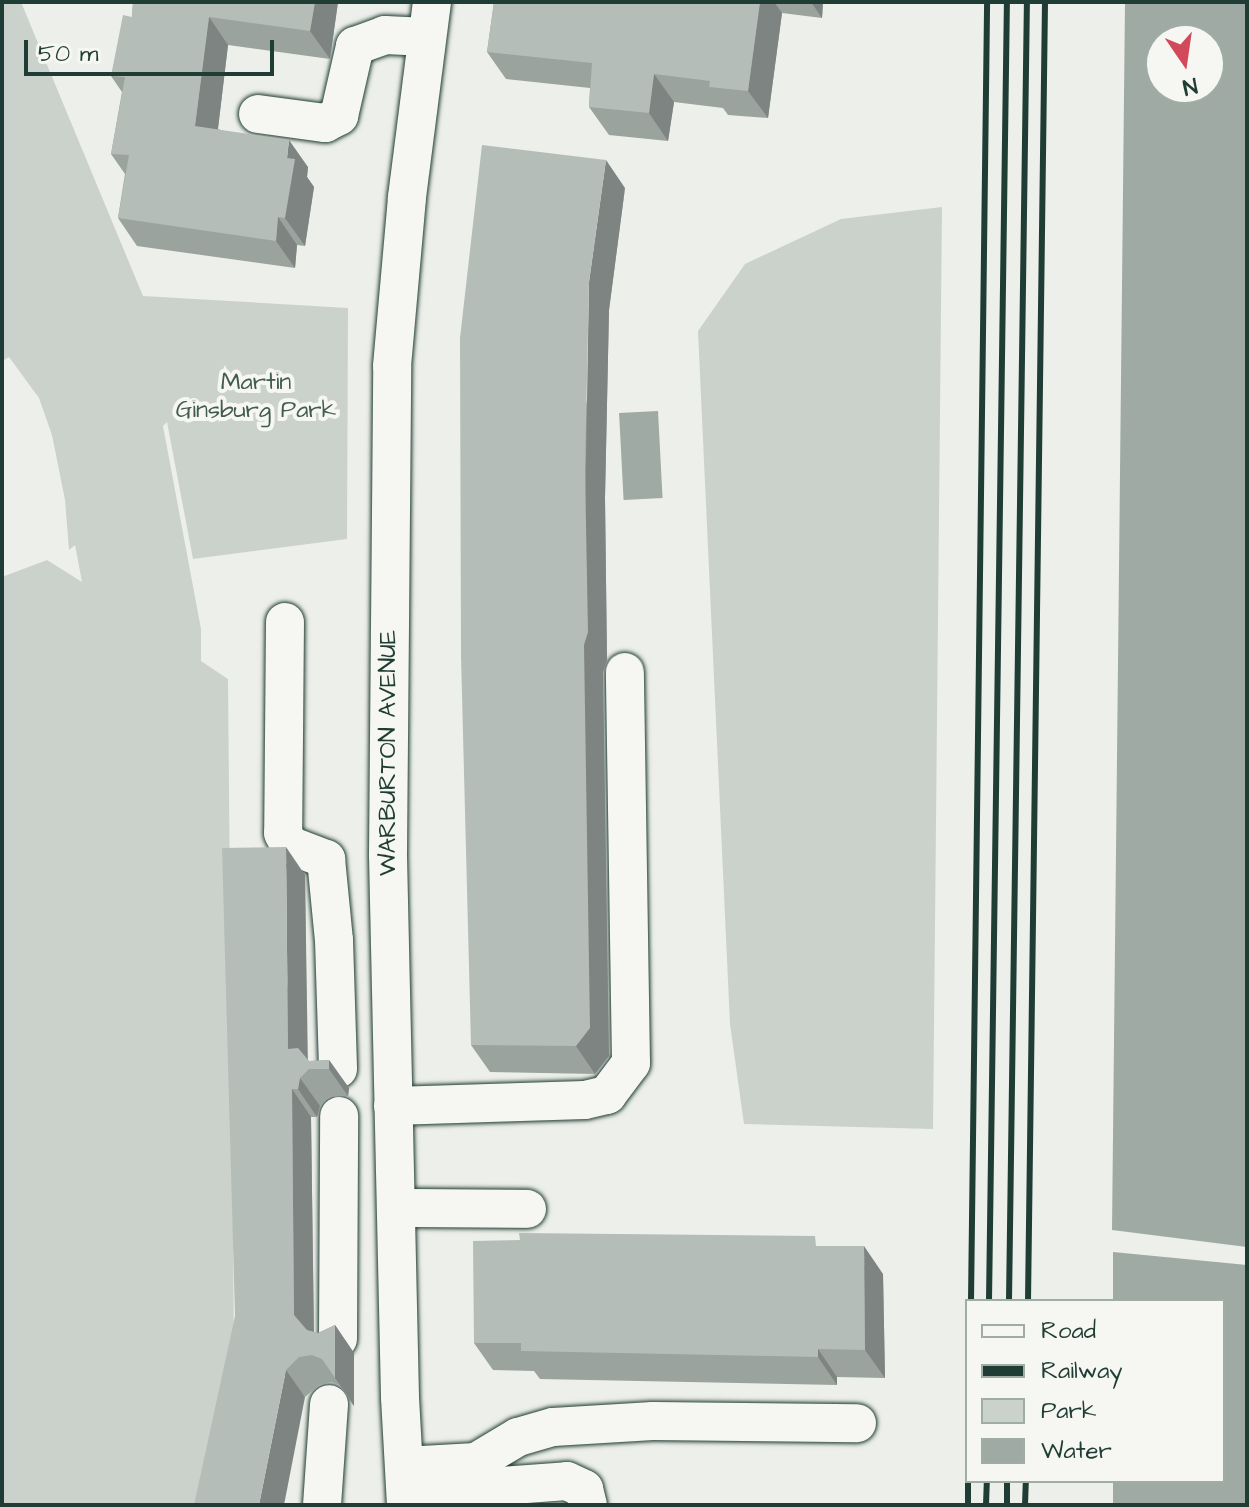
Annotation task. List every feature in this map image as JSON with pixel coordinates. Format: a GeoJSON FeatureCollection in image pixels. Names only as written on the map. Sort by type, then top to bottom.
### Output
{"type":"FeatureCollection","features":[{"type":"Feature","properties":{"kind":"street"},"geometry":{"type":"LineString","coordinates":[[258,114],[325,123],[339,116],[355,46],[430,20]]}},
{"type":"Feature","properties":{"kind":"street","name":"WARBURTON AVENUE"},"geometry":{"type":"LineString","coordinates":[[405,1488],[388,854],[392,366],[407,197],[430,20]]}},
{"type":"Feature","properties":{"kind":"street"},"geometry":{"type":"LineString","coordinates":[[285,622],[283,833],[289,845],[326,859],[334,940],[338,1069]]}},
{"type":"Feature","properties":{"kind":"street"},"geometry":{"type":"LineString","coordinates":[[393,1106],[585,1100],[607,1095],[631,1063],[625,672]]}},
{"type":"Feature","properties":{"kind":"street"},"geometry":{"type":"LineString","coordinates":[[338,1339],[339,1116]]}},
{"type":"Feature","properties":{"kind":"street"},"geometry":{"type":"LineString","coordinates":[[396,1208],[527,1209]]}},
{"type":"Feature","properties":{"kind":"street"},"geometry":{"type":"LineString","coordinates":[[322,1505],[329,1404]]}},
{"type":"Feature","properties":{"kind":"street"},"geometry":{"type":"LineString","coordinates":[[405,1488],[458,1466],[476,1462],[518,1437],[553,1427],[653,1421],[857,1423]]}},
{"type":"Feature","properties":{"kind":"street"},"geometry":{"type":"LineString","coordinates":[[405,1488],[567,1481],[584,1489],[588,1505]]}},
{"type":"Feature","properties":{"kind":"green space","name":"Martin Ginsburg Park"},"geometry":{"type":"Polygon","coordinates":[[[2,2],[21,2],[143,296],[348,308],[347,539],[193,559],[167,422],[163,426],[201,629],[201,661],[228,679],[234,1345],[203,1505],[2,1505],[2,577],[47,560],[82,582],[75,545],[69,550],[65,500],[52,435],[39,398],[9,357],[2,361],[2,2]]]}},
{"type":"Feature","properties":{"kind":"green space"},"geometry":{"type":"Polygon","coordinates":[[[942,207],[933,1129],[744,1124],[730,1024],[698,331],[745,264],[841,219],[942,207]]]}},
{"type":"Feature","properties":{"kind":"water"},"geometry":{"type":"Polygon","coordinates":[[[1125,2],[1247,2],[1247,1247],[1112,1230],[1125,2]]]}},
{"type":"Feature","properties":{"kind":"water"},"geometry":{"type":"Polygon","coordinates":[[[658,411],[663,498],[624,500],[619,413],[658,411]]]}},
{"type":"Feature","properties":{"kind":"water"},"geometry":{"type":"Polygon","coordinates":[[[1113,1252],[1247,1265],[1247,1505],[1113,1505],[1113,1483],[1225,1483],[1225,1299],[1113,1299],[1113,1252]]]}},
{"type":"Feature","properties":{"kind":"building"},"geometry":{"type":"Polygon","coordinates":[[[133,2],[315,2],[310,31],[209,17],[195,126],[289,140],[287,158],[295,159],[285,218],[278,217],[276,241],[118,218],[129,155],[111,154],[125,77],[111,76],[123,15],[132,17],[133,2]]]}},
{"type":"Feature","properties":{"kind":"building"},"geometry":{"type":"Polygon","coordinates":[[[494,2],[760,2],[748,91],[709,87],[710,81],[654,74],[649,113],[589,107],[592,63],[487,52],[494,2]]]}},
{"type":"Feature","properties":{"kind":"building"},"geometry":{"type":"Polygon","coordinates":[[[482,145],[606,160],[589,282],[585,470],[588,632],[584,645],[590,1028],[576,1046],[471,1045],[461,656],[460,338],[482,145]]]}},
{"type":"Feature","properties":{"kind":"building"},"geometry":{"type":"Polygon","coordinates":[[[286,847],[288,1049],[298,1048],[309,1061],[329,1060],[329,1069],[309,1069],[300,1078],[298,1089],[292,1089],[294,1315],[307,1330],[318,1333],[335,1325],[335,1378],[322,1359],[312,1355],[299,1357],[286,1370],[259,1505],[194,1505],[235,1316],[222,848],[286,847]]]}},
{"type":"Feature","properties":{"kind":"building"},"geometry":{"type":"Polygon","coordinates":[[[519,1233],[815,1236],[816,1246],[864,1246],[865,1350],[818,1349],[818,1357],[521,1351],[521,1343],[474,1343],[473,1241],[520,1240],[519,1233]]]}},
{"type":"Feature","properties":{"kind":"railway"},"geometry":{"type":"LineString","coordinates":[[971,1299],[987,2]]}},
{"type":"Feature","properties":{"kind":"railway"},"geometry":{"type":"LineString","coordinates":[[989,1299],[1007,2]]}},
{"type":"Feature","properties":{"kind":"railway"},"geometry":{"type":"LineString","coordinates":[[1009,1299],[1027,2]]}},
{"type":"Feature","properties":{"kind":"railway"},"geometry":{"type":"LineString","coordinates":[[1028,1299],[1045,2]]}},
{"type":"Feature","properties":{"kind":"railway"},"geometry":{"type":"LineString","coordinates":[[968,1483],[968,1505]]}},
{"type":"Feature","properties":{"kind":"railway"},"geometry":{"type":"LineString","coordinates":[[986,1505],[987,1483]]}},
{"type":"Feature","properties":{"kind":"railway"},"geometry":{"type":"LineString","coordinates":[[1007,1483],[1007,1505]]}},
{"type":"Feature","properties":{"kind":"railway"},"geometry":{"type":"LineString","coordinates":[[1025,1505],[1026,1483]]}}]}
